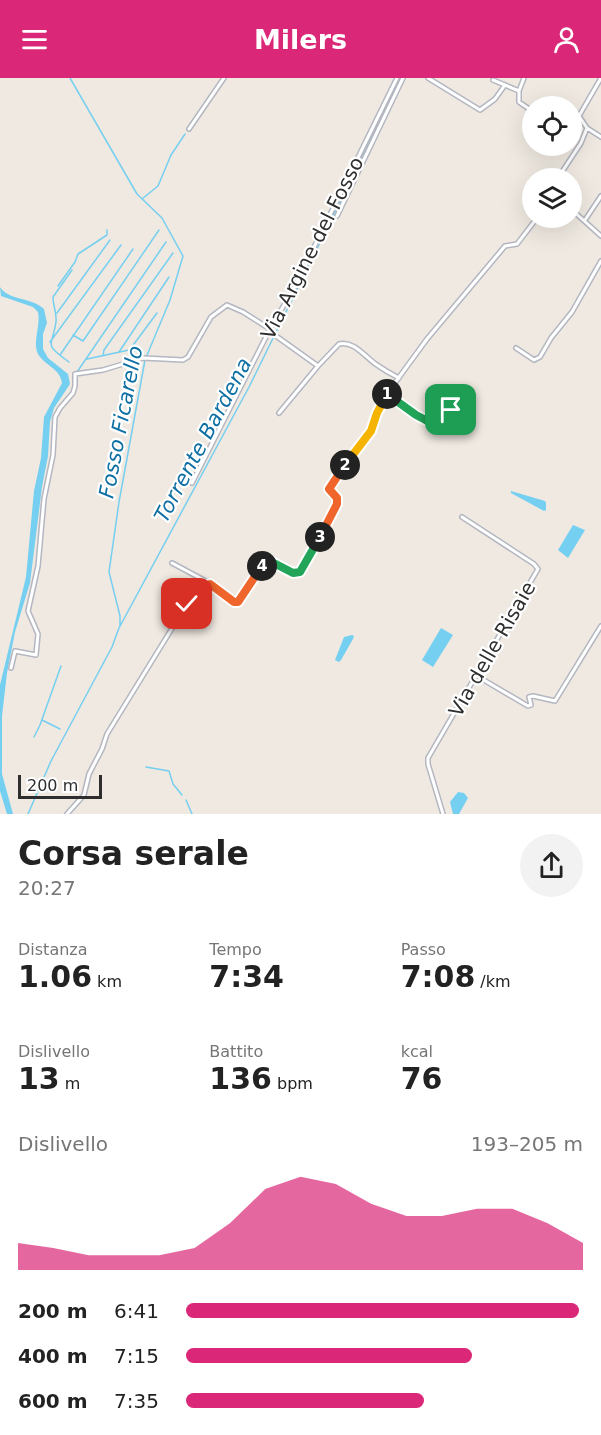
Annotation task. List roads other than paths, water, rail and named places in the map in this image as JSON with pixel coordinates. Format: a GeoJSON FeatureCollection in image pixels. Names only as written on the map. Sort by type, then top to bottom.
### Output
{"type":"FeatureCollection","features":[{"type":"Feature","properties":{"kind":"street"},"geometry":{"type":"LineString","coordinates":[[189,129],[224,78]]}},
{"type":"Feature","properties":{"kind":"street","name":"Via Argine del Fosso"},"geometry":{"type":"LineString","coordinates":[[192,483],[270,329],[311,256],[397,78]]}},
{"type":"Feature","properties":{"kind":"street"},"geometry":{"type":"LineString","coordinates":[[337,216],[404,78]]}},
{"type":"Feature","properties":{"kind":"street"},"geometry":{"type":"LineString","coordinates":[[428,78],[480,110],[495,99],[505,85]]}},
{"type":"Feature","properties":{"kind":"street"},"geometry":{"type":"LineString","coordinates":[[522,104],[519,102],[519,91],[524,78]]}},
{"type":"Feature","properties":{"kind":"street"},"geometry":{"type":"LineString","coordinates":[[582,110],[599,79]]}},
{"type":"Feature","properties":{"kind":"street"},"geometry":{"type":"LineString","coordinates":[[493,80],[519,91]]}},
{"type":"Feature","properties":{"kind":"street"},"geometry":{"type":"LineString","coordinates":[[582,120],[587,128],[601,137]]}},
{"type":"Feature","properties":{"kind":"street"},"geometry":{"type":"LineString","coordinates":[[564,168],[587,128]]}},
{"type":"Feature","properties":{"kind":"street"},"geometry":{"type":"LineString","coordinates":[[585,220],[601,196]]}},
{"type":"Feature","properties":{"kind":"street"},"geometry":{"type":"LineString","coordinates":[[582,218],[601,236]]}},
{"type":"Feature","properties":{"kind":"street"},"geometry":{"type":"LineString","coordinates":[[172,563],[210,584],[236,603],[257,571],[268,561],[274,561],[293,573],[302,571],[337,504],[337,498],[329,489],[331,484],[371,431],[387,394],[421,347],[489,262],[505,246],[517,244],[529,228]]}},
{"type":"Feature","properties":{"kind":"street"},"geometry":{"type":"LineString","coordinates":[[516,348],[534,360],[540,357],[572,312],[601,261]]}},
{"type":"Feature","properties":{"kind":"street"},"geometry":{"type":"LineString","coordinates":[[12,668],[15,651],[36,655],[38,634],[28,611],[38,566],[44,499],[53,455],[55,417],[73,393],[75,374],[103,370],[143,358],[177,360],[188,357],[211,317],[227,305],[270,329]]}},
{"type":"Feature","properties":{"kind":"street"},"geometry":{"type":"LineString","coordinates":[[276,336],[318,366]]}},
{"type":"Feature","properties":{"kind":"street"},"geometry":{"type":"LineString","coordinates":[[279,413],[339,344],[346,343],[399,378]]}},
{"type":"Feature","properties":{"kind":"street"},"geometry":{"type":"LineString","coordinates":[[387,394],[416,415],[439,427],[448,411],[459,414]]}},
{"type":"Feature","properties":{"kind":"street","name":"Via delle Risaie"},"geometry":{"type":"LineString","coordinates":[[443,814],[428,758],[538,569],[534,564],[462,517]]}},
{"type":"Feature","properties":{"kind":"street"},"geometry":{"type":"LineString","coordinates":[[68,814],[84,795],[89,774],[107,734],[184,608],[210,584]]}},
{"type":"Feature","properties":{"kind":"street"},"geometry":{"type":"LineString","coordinates":[[477,676],[528,706],[531,705],[529,699],[531,696],[555,701],[601,626]]}},
{"type":"Feature","properties":{"kind":"water"},"geometry":{"type":"Polygon","coordinates":[[[0,287],[9,295],[33,302],[44,309],[47,323],[43,334],[43,349],[48,358],[68,374],[70,384],[54,408],[50,422],[48,456],[30,583],[15,632],[7,673],[2,716],[2,774],[13,814],[7,814],[0,791],[0,685],[26,577],[44,417],[62,383],[55,370],[41,358],[36,349],[38,312],[33,307],[1,296],[0,287]]]}},
{"type":"Feature","properties":{"kind":"water"},"geometry":{"type":"Polygon","coordinates":[[[511,491],[545,501],[546,510],[544,511],[511,491]]]}},
{"type":"Feature","properties":{"kind":"water"},"geometry":{"type":"Polygon","coordinates":[[[573,525],[585,530],[568,558],[558,550],[573,525]]]}},
{"type":"Feature","properties":{"kind":"water"},"geometry":{"type":"Polygon","coordinates":[[[441,628],[453,635],[433,667],[422,660],[441,628]]]}},
{"type":"Feature","properties":{"kind":"water"},"geometry":{"type":"Polygon","coordinates":[[[352,635],[353,639],[341,660],[339,662],[335,660],[344,637],[352,635]]]}},
{"type":"Feature","properties":{"kind":"water"},"geometry":{"type":"Polygon","coordinates":[[[458,792],[464,793],[468,798],[459,814],[453,814],[450,802],[458,792]]]}},
{"type":"Feature","properties":{"kind":"waterway","name":"Fosso Ficarello"},"geometry":{"type":"LineString","coordinates":[[70,78],[137,194],[162,218],[183,256],[170,300],[145,360],[119,502],[109,572],[120,616],[120,626]]}},
{"type":"Feature","properties":{"kind":"waterway","name":"Torrente Bardena"},"geometry":{"type":"LineString","coordinates":[[28,814],[51,761],[112,647],[119,628],[249,387],[401,78]]}},
{"type":"Feature","properties":{"kind":"waterway"},"geometry":{"type":"LineString","coordinates":[[142,199],[158,186],[171,155],[185,134]]}},
{"type":"Feature","properties":{"kind":"waterway"},"geometry":{"type":"LineString","coordinates":[[58,286],[78,254],[107,235],[107,230]]}},
{"type":"Feature","properties":{"kind":"waterway"},"geometry":{"type":"LineString","coordinates":[[73,335],[83,341],[159,230]]}},
{"type":"Feature","properties":{"kind":"waterway"},"geometry":{"type":"LineString","coordinates":[[57,313],[110,240]]}},
{"type":"Feature","properties":{"kind":"waterway"},"geometry":{"type":"LineString","coordinates":[[77,372],[166,242]]}},
{"type":"Feature","properties":{"kind":"waterway"},"geometry":{"type":"LineString","coordinates":[[50,342],[121,245]]}},
{"type":"Feature","properties":{"kind":"waterway"},"geometry":{"type":"LineString","coordinates":[[60,355],[133,249]]}},
{"type":"Feature","properties":{"kind":"waterway"},"geometry":{"type":"LineString","coordinates":[[103,356],[104,350],[173,253]]}},
{"type":"Feature","properties":{"kind":"waterway"},"geometry":{"type":"LineString","coordinates":[[69,362],[51,345],[56,322],[53,297],[72,270]]}},
{"type":"Feature","properties":{"kind":"waterway"},"geometry":{"type":"LineString","coordinates":[[119,352],[169,277]]}},
{"type":"Feature","properties":{"kind":"waterway"},"geometry":{"type":"LineString","coordinates":[[131,348],[157,313]]}},
{"type":"Feature","properties":{"kind":"waterway"},"geometry":{"type":"LineString","coordinates":[[87,359],[129,350],[139,351]]}},
{"type":"Feature","properties":{"kind":"waterway"},"geometry":{"type":"LineString","coordinates":[[34,737],[61,666]]}},
{"type":"Feature","properties":{"kind":"waterway"},"geometry":{"type":"LineString","coordinates":[[42,720],[60,729]]}},
{"type":"Feature","properties":{"kind":"waterway"},"geometry":{"type":"LineString","coordinates":[[146,767],[169,771],[173,784],[182,795]]}},
{"type":"Feature","properties":{"kind":"waterway"},"geometry":{"type":"LineString","coordinates":[[186,800],[192,814]]}}]}
